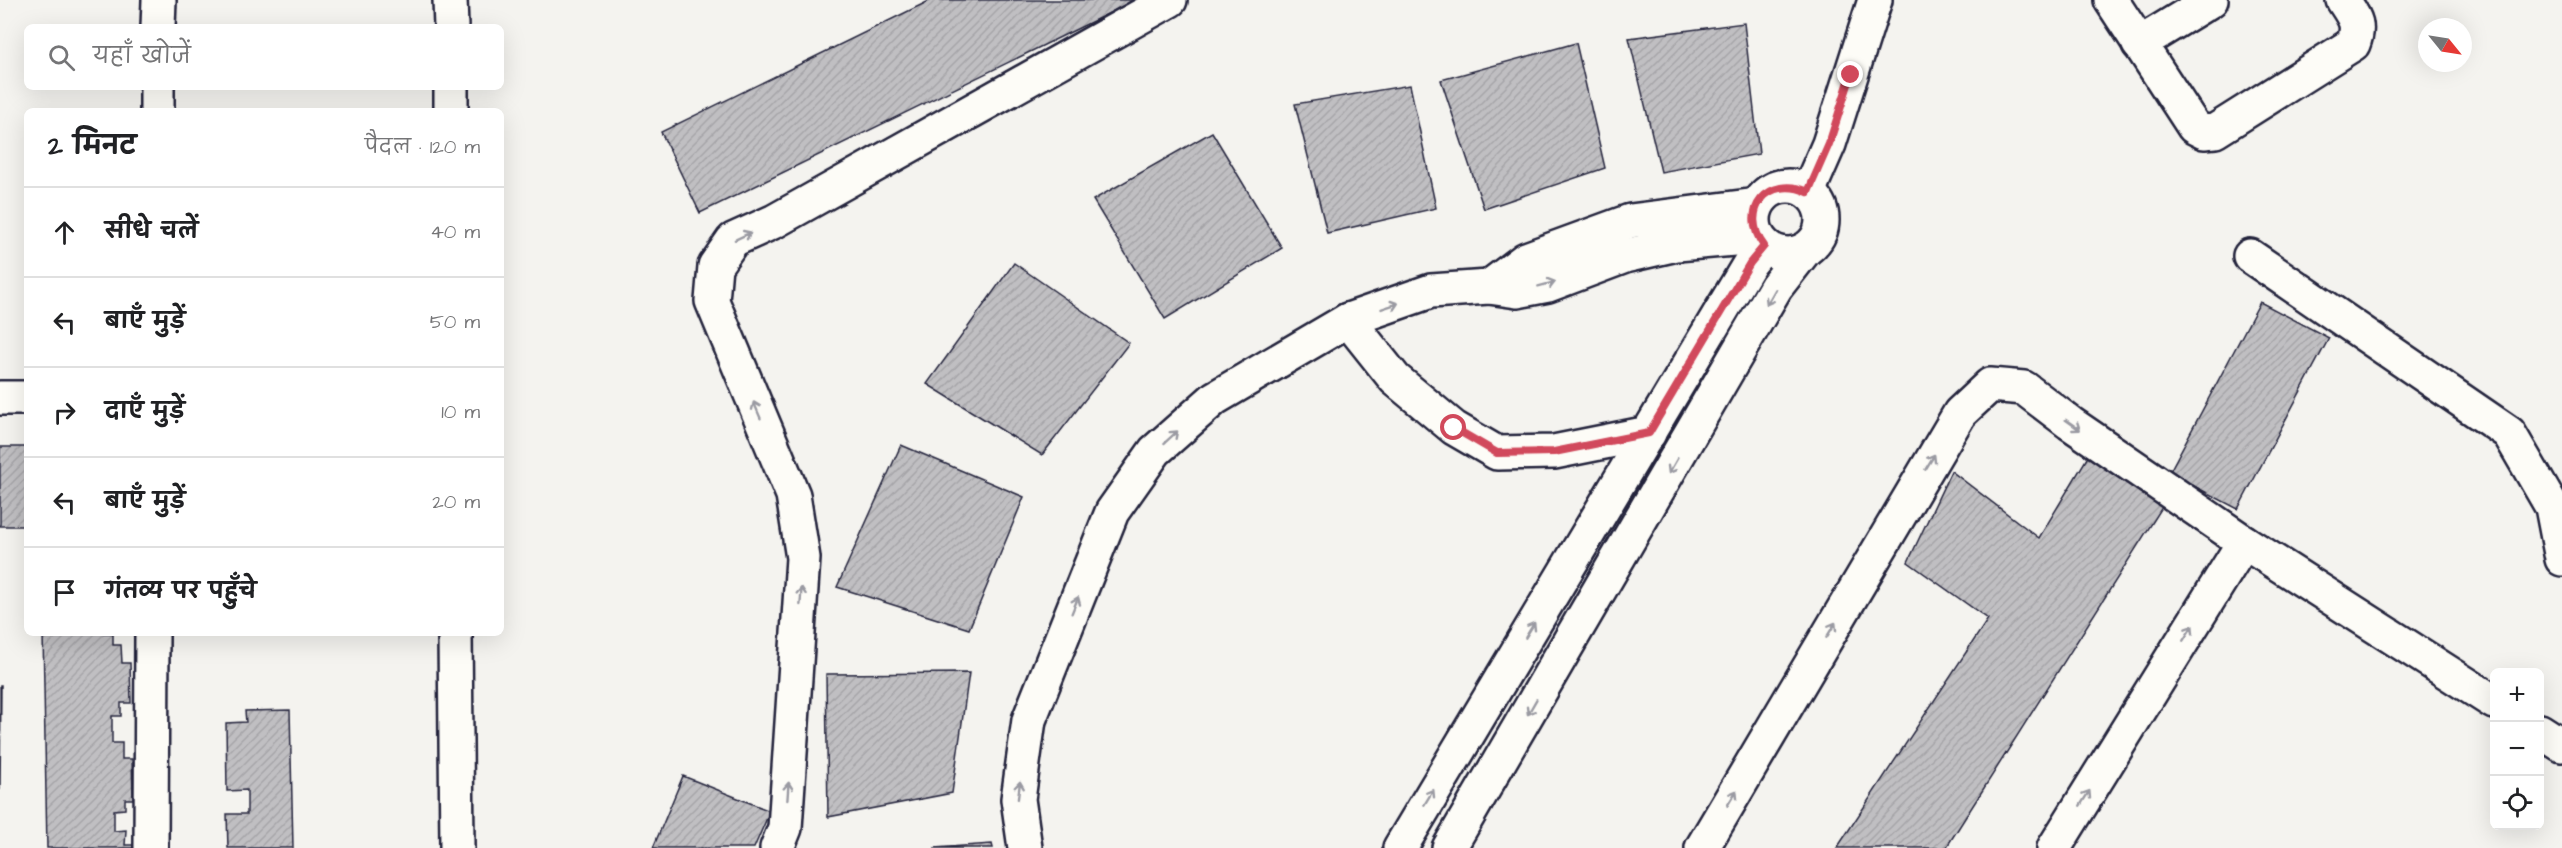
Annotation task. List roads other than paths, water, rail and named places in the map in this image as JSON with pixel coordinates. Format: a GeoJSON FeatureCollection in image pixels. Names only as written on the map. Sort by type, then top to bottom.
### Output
{"type":"FeatureCollection","features":[{"type":"Feature","properties":{"kind":"street"},"geometry":{"type":"LineString","coordinates":[[158,24],[159,0]]}},
{"type":"Feature","properties":{"kind":"street"},"geometry":{"type":"LineString","coordinates":[[450,0],[451,24]]}},
{"type":"Feature","properties":{"kind":"street"},"geometry":{"type":"LineString","coordinates":[[777,848],[785,828],[803,558],[793,495],[712,301],[716,267],[734,240],[775,220],[1170,0]]}},
{"type":"Feature","properties":{"kind":"street"},"geometry":{"type":"LineString","coordinates":[[1808,192],[1829,144],[1875,0]]}},
{"type":"Feature","properties":{"kind":"street"},"geometry":{"type":"LineString","coordinates":[[2111,0],[2194,127],[2204,132],[2215,131],[2353,44],[2358,31],[2354,16],[2343,0]]}},
{"type":"Feature","properties":{"kind":"street"},"geometry":{"type":"LineString","coordinates":[[2139,44],[2211,0]]}},
{"type":"Feature","properties":{"kind":"street"},"geometry":{"type":"LineString","coordinates":[[157,90],[157,108]]}},
{"type":"Feature","properties":{"kind":"street"},"geometry":{"type":"LineString","coordinates":[[451,90],[451,108]]}},
{"type":"Feature","properties":{"kind":"street"},"geometry":{"type":"LineString","coordinates":[[1400,848],[1750,263],[1759,229],[1774,189],[1797,187],[1808,192],[1816,200],[1822,222],[1820,233],[1776,287],[1449,848]]}},
{"type":"Feature","properties":{"kind":"street"},"geometry":{"type":"LineString","coordinates":[[1025,848],[1018,799],[1029,720],[1112,512],[1155,451],[1215,398],[1348,320],[1431,291],[1490,287],[1526,259],[1629,221],[1759,229]]}},
{"type":"Feature","properties":{"kind":"street"},"geometry":{"type":"LineString","coordinates":[[1759,229],[1776,253],[1791,254],[1805,250]]}},
{"type":"Feature","properties":{"kind":"street"},"geometry":{"type":"LineString","coordinates":[[2250,256],[2509,433],[2552,507],[2562,559]]}},
{"type":"Feature","properties":{"kind":"street"},"geometry":{"type":"LineString","coordinates":[[1348,320],[1395,379],[1454,428],[1497,453],[1554,452],[1649,433]]}},
{"type":"Feature","properties":{"kind":"street"},"geometry":{"type":"LineString","coordinates":[[1702,848],[1960,413],[1990,385],[2024,388],[2070,423],[2244,542],[2490,699]]}},
{"type":"Feature","properties":{"kind":"street"},"geometry":{"type":"LineString","coordinates":[[0,398],[24,398]]}},
{"type":"Feature","properties":{"kind":"street"},"geometry":{"type":"LineString","coordinates":[[2054,848],[2244,542]]}},
{"type":"Feature","properties":{"kind":"street"},"geometry":{"type":"LineString","coordinates":[[152,636],[152,848]]}},
{"type":"Feature","properties":{"kind":"street"},"geometry":{"type":"LineString","coordinates":[[455,636],[458,848]]}},
{"type":"Feature","properties":{"kind":"street"},"geometry":{"type":"LineString","coordinates":[[2544,734],[2562,745]]}}]}
